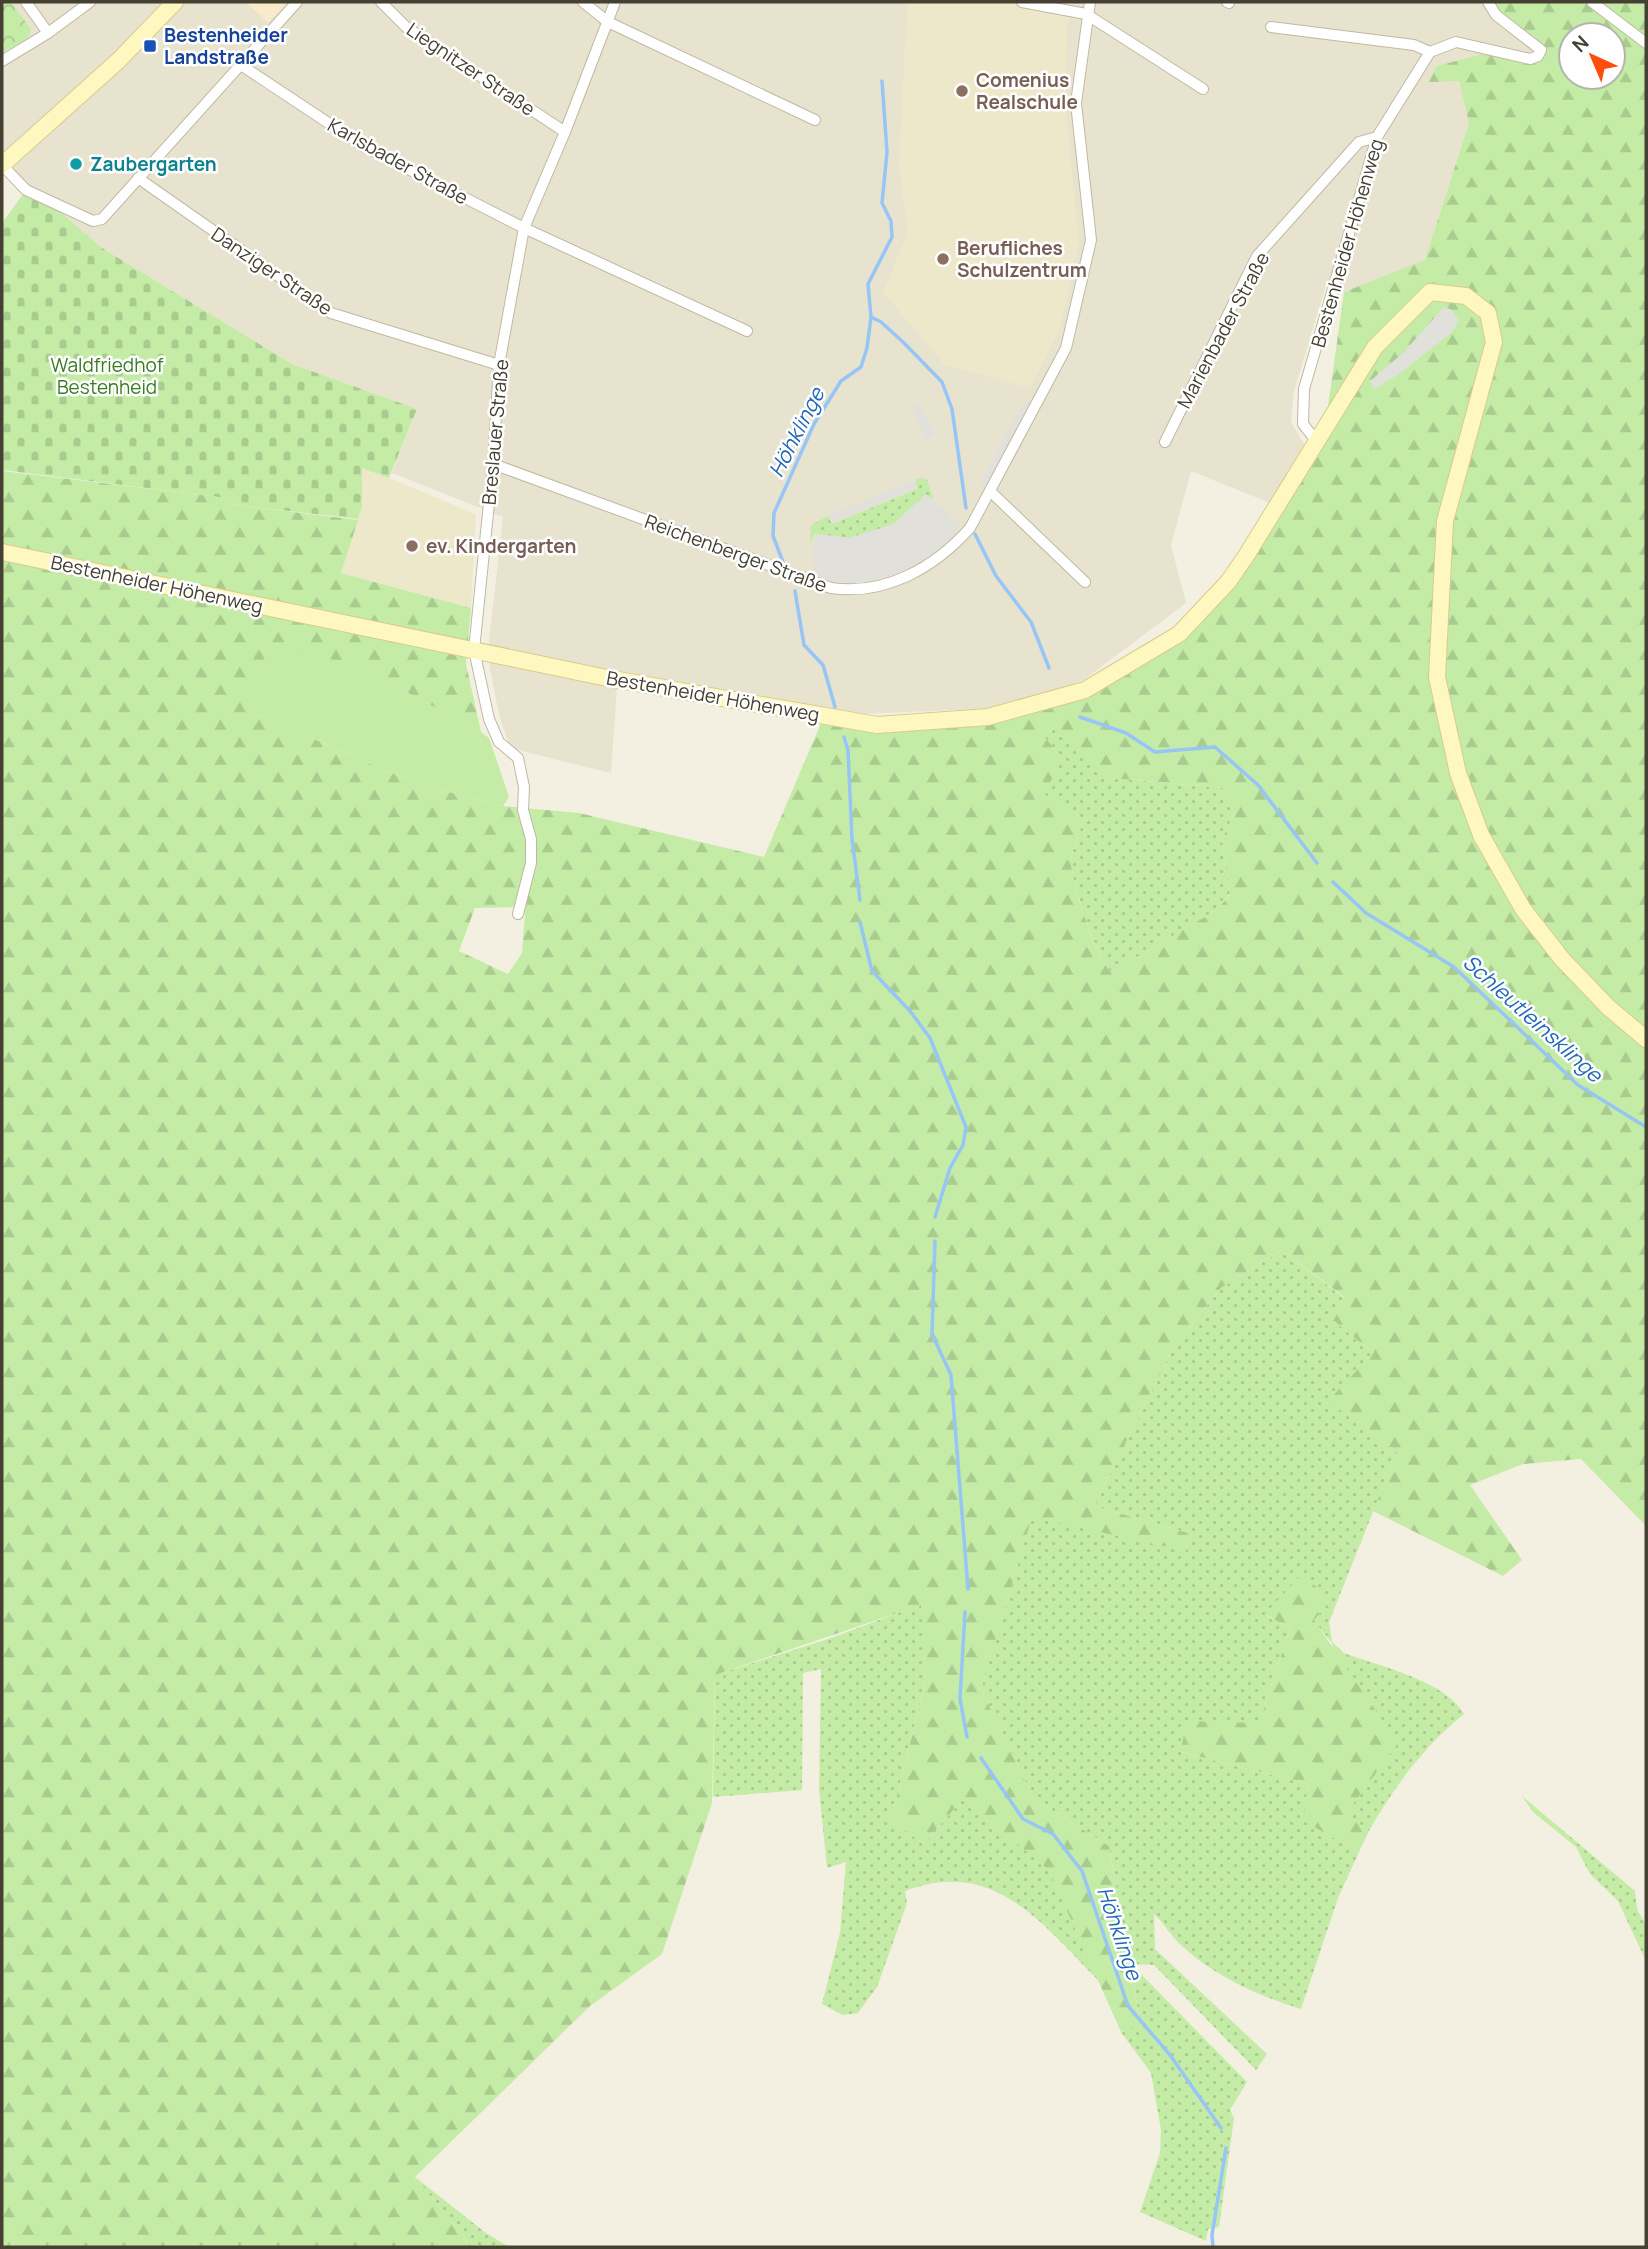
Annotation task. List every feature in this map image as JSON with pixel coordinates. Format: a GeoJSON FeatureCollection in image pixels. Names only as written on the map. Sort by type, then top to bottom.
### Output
{"type":"FeatureCollection","features":[{"type":"Feature","properties":{"kind":"street"},"geometry":{"type":"LineString","coordinates":[[26,2],[48,33]]}},
{"type":"Feature","properties":{"kind":"street"},"geometry":{"type":"LineString","coordinates":[[2,61],[48,33],[90,2]]}},
{"type":"Feature","properties":{"kind":"street"},"geometry":{"type":"LineString","coordinates":[[175,2],[119,60],[2,165],[26,190],[93,221],[102,219],[297,2]]}},
{"type":"Feature","properties":{"kind":"street","name":"Liegnitzer Straße"},"geometry":{"type":"LineString","coordinates":[[381,2],[406,27],[565,132]]}},
{"type":"Feature","properties":{"kind":"street"},"geometry":{"type":"LineString","coordinates":[[583,2],[608,22],[815,120]]}},
{"type":"Feature","properties":{"kind":"street","name":"Breslauer Straße"},"geometry":{"type":"LineString","coordinates":[[518,914],[531,863],[531,839],[523,810],[524,788],[518,758],[499,742],[489,719],[474,650],[493,464],[499,365],[524,228],[565,132],[615,2]]}},
{"type":"Feature","properties":{"kind":"street"},"geometry":{"type":"LineString","coordinates":[[1021,2],[1086,14],[1203,89]]}},
{"type":"Feature","properties":{"kind":"street","name":"Reichenberger Straße"},"geometry":{"type":"LineString","coordinates":[[493,464],[843,590],[910,577],[958,542],[970,528],[991,492],[1066,348],[1091,240],[1076,103],[1086,14],[1090,2]]}},
{"type":"Feature","properties":{"kind":"street"},"geometry":{"type":"LineString","coordinates":[[1271,27],[1414,45],[1430,52],[1456,41],[1530,59],[1538,56],[1541,50],[1496,15],[1488,2]]}},
{"type":"Feature","properties":{"kind":"street"},"geometry":{"type":"LineString","coordinates":[[1592,2],[1646,43]]}},
{"type":"Feature","properties":{"kind":"street","name":"Bestenheider Höhenweg"},"geometry":{"type":"LineString","coordinates":[[1317,442],[1303,424],[1304,389],[1377,137],[1430,52]]}},
{"type":"Feature","properties":{"kind":"street","name":"Karlsbader Straße"},"geometry":{"type":"LineString","coordinates":[[241,65],[363,146],[524,228]]}},
{"type":"Feature","properties":{"kind":"street","name":"Marienbader Straße"},"geometry":{"type":"LineString","coordinates":[[1165,442],[1257,256],[1359,142],[1377,137]]}},
{"type":"Feature","properties":{"kind":"street","name":"Danziger Straße"},"geometry":{"type":"LineString","coordinates":[[138,178],[331,313],[499,365]]}},
{"type":"Feature","properties":{"kind":"street"},"geometry":{"type":"LineString","coordinates":[[524,228],[747,331]]}},
{"type":"Feature","properties":{"kind":"street","name":"Bestenheider Höhenweg"},"geometry":{"type":"LineString","coordinates":[[2,552],[607,678],[877,725],[988,717],[1086,690],[1179,634],[1228,582],[1375,346],[1430,292],[1466,296],[1488,313],[1494,342],[1445,521],[1436,658],[1439,689],[1458,773],[1481,835],[1523,909],[1562,959],[1609,1008],[1646,1039]]}},
{"type":"Feature","properties":{"kind":"street"},"geometry":{"type":"LineString","coordinates":[[991,492],[1085,582]]}},
{"type":"Feature","properties":{"kind":"shaded area"},"geometry":{"type":"Polygon","coordinates":[[[2,2],[1487,2],[1540,51],[1459,81],[1469,123],[1425,261],[1344,292],[1326,285],[1294,391],[1291,422],[1304,444],[1270,503],[1191,471],[1171,545],[1186,603],[1085,679],[1039,698],[998,708],[863,714],[618,673],[611,773],[510,748],[499,715],[490,669],[489,640],[503,517],[392,473],[417,409],[292,364],[102,248],[2,165],[2,2]]]}},
{"type":"Feature","properties":{"kind":"shaded area"},"geometry":{"type":"Polygon","coordinates":[[[246,2],[287,2],[268,23],[246,2]]]}},
{"type":"Feature","properties":{"kind":"shaded area"},"geometry":{"type":"Polygon","coordinates":[[[907,2],[1074,2],[1067,28],[1066,111],[1079,245],[1060,329],[1030,388],[945,365],[883,292],[908,233],[899,167],[907,2]]]}},
{"type":"Feature","properties":{"kind":"shaded area"},"geometry":{"type":"Polygon","coordinates":[[[1444,307],[1452,310],[1459,321],[1451,333],[1399,374],[1374,389],[1370,381],[1403,353],[1444,307]]]}},
{"type":"Feature","properties":{"kind":"shaded area"},"geometry":{"type":"Polygon","coordinates":[[[1025,400],[1036,405],[991,492],[980,482],[1025,400]]]}},
{"type":"Feature","properties":{"kind":"shaded area"},"geometry":{"type":"Polygon","coordinates":[[[920,403],[935,436],[926,439],[912,407],[920,403]]]}},
{"type":"Feature","properties":{"kind":"shaded area","name":"ev. Kindergarten"},"geometry":{"type":"Polygon","coordinates":[[[362,467],[476,514],[471,608],[341,573],[362,506],[362,467]]]}},
{"type":"Feature","properties":{"kind":"shaded area"},"geometry":{"type":"Polygon","coordinates":[[[914,481],[917,488],[832,523],[829,515],[914,481]]]}},
{"type":"Feature","properties":{"kind":"shaded area"},"geometry":{"type":"Polygon","coordinates":[[[926,494],[960,526],[944,546],[908,572],[852,584],[813,577],[815,534],[850,538],[893,524],[926,494]]]}},
{"type":"Feature","properties":{"kind":"green space"},"geometry":{"type":"Polygon","coordinates":[[[2,2],[11,2],[31,29],[28,38],[2,53],[2,2]]]}},
{"type":"Feature","properties":{"kind":"green space"},"geometry":{"type":"Polygon","coordinates":[[[1487,2],[1646,2],[1646,1526],[1581,1459],[1523,1464],[1470,1485],[1522,1560],[1503,1576],[1373,1511],[1397,1452],[1328,1401],[1373,1353],[1327,1315],[1344,1297],[1282,1250],[1221,1288],[1171,1352],[1094,1506],[1188,1533],[1186,1551],[1032,1517],[981,1689],[1034,1799],[1109,1846],[1140,2023],[1121,2032],[1049,1870],[963,1799],[923,1844],[891,1819],[926,1680],[921,1605],[715,1675],[712,1803],[662,1954],[590,2006],[415,2177],[472,2247],[2,2247],[2,471],[228,498],[228,504],[358,520],[341,573],[471,608],[466,664],[481,732],[361,668],[247,710],[415,783],[503,806],[579,813],[764,857],[824,716],[877,725],[988,717],[1086,690],[1179,634],[1228,582],[1325,428],[1344,292],[1425,260],[1469,123],[1459,81],[1429,82],[1437,66],[1494,51],[1529,59],[1540,50],[1487,2]],[[1053,728],[1044,736],[1059,755],[1059,768],[1043,793],[1084,819],[1073,850],[1072,870],[1093,938],[1106,966],[1112,972],[1215,911],[1230,895],[1222,839],[1234,814],[1224,788],[1112,778],[1053,728]],[[516,907],[475,908],[459,951],[508,974],[522,953],[525,914],[516,907]]]}},
{"type":"Feature","properties":{"kind":"green space","name":"Waldfriedhof Bestenheid"},"geometry":{"type":"Polygon","coordinates":[[[26,190],[46,200],[102,248],[292,364],[417,409],[389,478],[362,468],[362,506],[358,519],[228,504],[227,498],[2,470],[2,223],[26,190]]]}},
{"type":"Feature","properties":{"kind":"green space"},"geometry":{"type":"Polygon","coordinates":[[[915,480],[927,480],[933,498],[892,526],[851,537],[852,547],[843,537],[814,534],[812,542],[810,539],[811,525],[828,516],[832,524],[917,489],[915,480]]]}},
{"type":"Feature","properties":{"kind":"green space"},"geometry":{"type":"Polygon","coordinates":[[[270,642],[361,668],[481,732],[489,738],[509,797],[503,806],[415,783],[247,710],[270,642]]]}},
{"type":"Feature","properties":{"kind":"green space"},"geometry":{"type":"Polygon","coordinates":[[[1054,728],[1112,778],[1224,788],[1234,814],[1222,839],[1230,894],[1215,911],[1112,972],[1093,937],[1072,870],[1073,851],[1084,819],[1042,793],[1059,768],[1059,755],[1043,736],[1054,728]]]}},
{"type":"Feature","properties":{"kind":"green space"},"geometry":{"type":"Polygon","coordinates":[[[1282,1250],[1344,1298],[1327,1315],[1373,1353],[1329,1401],[1397,1452],[1329,1622],[1332,1642],[1344,1653],[1393,1669],[1443,1692],[1464,1714],[1436,1739],[1411,1768],[1369,1831],[1346,1814],[1332,1643],[1313,1620],[1266,1615],[1290,1629],[1259,1723],[1181,1752],[1308,1784],[1304,1821],[1359,1852],[1338,1898],[1301,2009],[1254,1992],[1209,1968],[1179,1943],[1154,1914],[1155,1949],[1267,2054],[1256,2070],[1154,1965],[1131,1964],[1247,2082],[1230,2110],[1234,2118],[1219,2227],[1208,2229],[1206,2241],[1140,2212],[1160,2153],[1161,2130],[1151,2073],[1121,2032],[1140,2022],[1109,1846],[1034,1799],[981,1689],[1032,1516],[1186,1551],[1188,1533],[1094,1506],[1171,1352],[1221,1288],[1282,1250]]]}},
{"type":"Feature","properties":{"kind":"green space"},"geometry":{"type":"Polygon","coordinates":[[[1302,1574],[1331,1600],[1314,1620],[1398,1743],[1346,1814],[1369,1831],[1359,1852],[1303,1821],[1308,1784],[1181,1752],[1186,1721],[1259,1723],[1290,1629],[1265,1614],[1302,1574]]]}},
{"type":"Feature","properties":{"kind":"green space"},"geometry":{"type":"Polygon","coordinates":[[[922,1604],[926,1680],[891,1819],[923,1844],[963,1799],[1050,1870],[1098,1980],[1056,1937],[1014,1901],[990,1889],[965,1883],[937,1883],[905,1891],[907,1903],[877,1987],[858,2013],[843,2015],[822,2004],[840,1933],[846,1862],[827,1868],[819,1789],[821,1669],[803,1673],[802,1790],[713,1797],[715,1675],[831,1638],[922,1604]]]}},
{"type":"Feature","properties":{"kind":"green space"},"geometry":{"type":"Polygon","coordinates":[[[1522,1796],[1635,1891],[1637,1909],[1646,1925],[1646,1961],[1618,1901],[1590,1874],[1576,1847],[1533,1812],[1522,1796]]]}},
{"type":"Feature","properties":{"kind":"green space"},"geometry":{"type":"Polygon","coordinates":[[[415,2177],[486,2233],[509,2247],[472,2247],[415,2177]]]}},
{"type":"Feature","properties":{"kind":"waterway","name":"Höhklinge"},"geometry":{"type":"LineString","coordinates":[[783,562],[773,536],[774,513],[814,424],[841,381],[861,367],[867,348],[871,317],[868,284],[892,237],[891,221],[882,203],[887,152],[882,81]]}},
{"type":"Feature","properties":{"kind":"waterway","name":"Schleutleinsklinge"},"geometry":{"type":"LineString","coordinates":[[871,317],[881,322],[903,342],[942,382],[952,409],[966,508]]}},
{"type":"Feature","properties":{"kind":"waterway","name":"Schleutleinsklinge"},"geometry":{"type":"LineString","coordinates":[[975,534],[996,576],[1031,622],[1049,668]]}},
{"type":"Feature","properties":{"kind":"waterway","name":"Höhklinge"},"geometry":{"type":"LineString","coordinates":[[795,591],[804,645],[823,665],[835,707]]}},
{"type":"Feature","properties":{"kind":"waterway","name":"Schleutleinsklinge"},"geometry":{"type":"LineString","coordinates":[[1080,717],[1126,733],[1155,752],[1215,747],[1258,785],[1317,863]]}},
{"type":"Feature","properties":{"kind":"waterway","name":"Höhklinge"},"geometry":{"type":"LineString","coordinates":[[844,737],[848,750],[852,839],[860,900]]}},
{"type":"Feature","properties":{"kind":"waterway","name":"Schleutleinsklinge"},"geometry":{"type":"LineString","coordinates":[[1333,882],[1366,913],[1454,967],[1578,1085],[1646,1127]]}},
{"type":"Feature","properties":{"kind":"waterway","name":"Höhklinge"},"geometry":{"type":"LineString","coordinates":[[860,922],[872,971],[910,1011],[930,1038],[966,1127],[963,1145],[950,1168],[935,1217]]}},
{"type":"Feature","properties":{"kind":"waterway","name":"Höhklinge"},"geometry":{"type":"LineString","coordinates":[[935,1241],[932,1334],[951,1375],[968,1589]]}},
{"type":"Feature","properties":{"kind":"waterway","name":"Höhklinge"},"geometry":{"type":"LineString","coordinates":[[965,1612],[960,1699],[967,1737]]}},
{"type":"Feature","properties":{"kind":"waterway","name":"Höhklinge"},"geometry":{"type":"LineString","coordinates":[[981,1758],[1023,1819],[1053,1834],[1082,1871],[1128,2006],[1170,2055],[1221,2128]]}},
{"type":"Feature","properties":{"kind":"waterway","name":"Höhklinge"},"geometry":{"type":"LineString","coordinates":[[1213,2247],[1212,2235],[1226,2148]]}},
{"type":"Feature","properties":{"kind":"place","name":"Bestenheider Landstraße"},"geometry":{"type":"Point","coordinates":[150,46]}},
{"type":"Feature","properties":{"kind":"place","name":"Comenius Realschule"},"geometry":{"type":"Point","coordinates":[962,91]}},
{"type":"Feature","properties":{"kind":"place","name":"Zaubergarten"},"geometry":{"type":"Point","coordinates":[76,164]}},
{"type":"Feature","properties":{"kind":"place","name":"Berufliches Schulzentrum"},"geometry":{"type":"Point","coordinates":[943,259]}},
{"type":"Feature","properties":{"kind":"place","name":"ev. Kindergarten"},"geometry":{"type":"Point","coordinates":[412,546]}}]}
